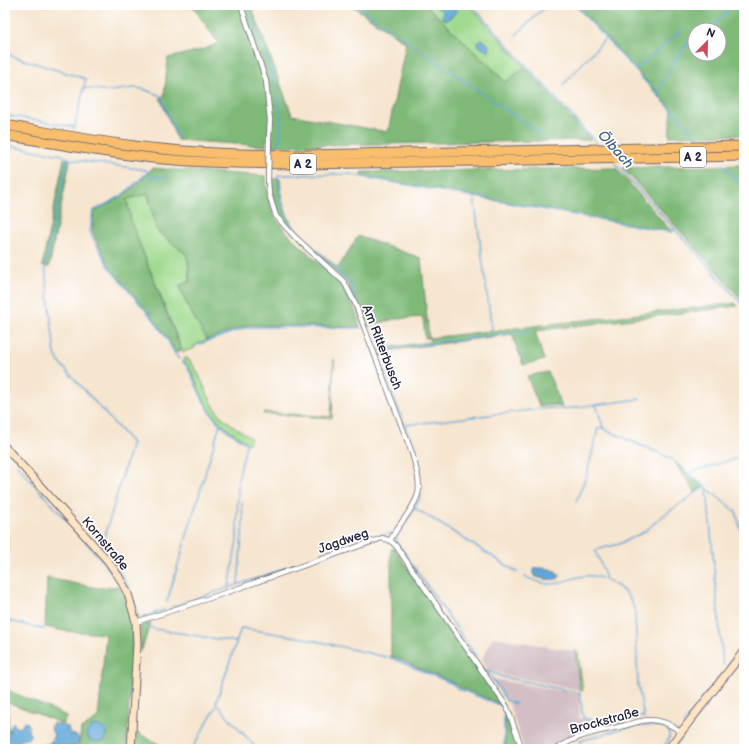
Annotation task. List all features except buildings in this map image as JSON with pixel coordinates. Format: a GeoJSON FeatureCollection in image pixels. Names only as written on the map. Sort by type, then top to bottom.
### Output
{"type":"FeatureCollection","features":[{"type":"Feature","properties":{"kind":"highway","name":"A 2"},"geometry":{"type":"LineString","coordinates":[[5,125],[112,143],[162,149],[234,154],[304,155],[744,146]]}},
{"type":"Feature","properties":{"kind":"highway","name":"A 2"},"geometry":{"type":"LineString","coordinates":[[5,135],[110,153],[161,159],[235,164],[744,156]]}},
{"type":"Feature","properties":{"kind":"street","name":"Am Ritterbusch"},"geometry":{"type":"LineString","coordinates":[[241,5],[266,81],[270,120],[269,194],[276,216],[294,236],[344,282],[355,303],[416,466],[418,492],[411,508],[390,541]]}},
{"type":"Feature","properties":{"kind":"street","name":"Kornstraße"},"geometry":{"type":"LineString","coordinates":[[5,448],[108,561],[128,594],[136,622],[137,644],[131,749]]}},
{"type":"Feature","properties":{"kind":"street","name":"Jagdweg"},"geometry":{"type":"LineString","coordinates":[[136,622],[225,593],[382,538],[390,541]]}},
{"type":"Feature","properties":{"kind":"street"},"geometry":{"type":"LineString","coordinates":[[390,541],[396,546],[507,707],[522,749]]}},
{"type":"Feature","properties":{"kind":"street"},"geometry":{"type":"LineString","coordinates":[[668,749],[744,651]]}},
{"type":"Feature","properties":{"kind":"street","name":"Brockstraße"},"geometry":{"type":"LineString","coordinates":[[557,749],[570,740],[649,720],[661,722],[674,727],[681,732]]}},
{"type":"Feature","properties":{"kind":"shaded area"},"geometry":{"type":"Polygon","coordinates":[[[493,637],[575,651],[580,690],[504,675],[487,668],[482,660],[493,637]]]}},
{"type":"Feature","properties":{"kind":"shaded area"},"geometry":{"type":"Polygon","coordinates":[[[493,679],[579,694],[580,718],[598,723],[600,727],[569,737],[551,749],[524,749],[508,700],[493,679]]]}},
{"type":"Feature","properties":{"kind":"green space"},"geometry":{"type":"Polygon","coordinates":[[[192,5],[251,5],[292,115],[388,132],[406,43],[351,5],[426,5],[506,82],[525,67],[591,140],[271,146],[271,139],[266,139],[266,146],[177,140],[160,98],[164,96],[168,58],[205,49],[218,43],[192,5]]]}},
{"type":"Feature","properties":{"kind":"green space"},"geometry":{"type":"Polygon","coordinates":[[[426,5],[469,5],[525,67],[506,82],[426,5]]]}},
{"type":"Feature","properties":{"kind":"green space"},"geometry":{"type":"Polygon","coordinates":[[[576,5],[744,5],[744,135],[669,136],[672,109],[576,5]]]}},
{"type":"Feature","properties":{"kind":"green space"},"geometry":{"type":"Polygon","coordinates":[[[64,159],[70,161],[49,267],[42,266],[64,159]]]}},
{"type":"Feature","properties":{"kind":"green space"},"geometry":{"type":"Polygon","coordinates":[[[744,165],[744,302],[623,168],[744,165]]]}},
{"type":"Feature","properties":{"kind":"green space"},"geometry":{"type":"Polygon","coordinates":[[[152,168],[266,176],[267,194],[275,218],[293,239],[341,283],[353,304],[360,327],[248,325],[207,340],[188,307],[179,286],[190,281],[186,254],[157,231],[148,194],[127,199],[131,222],[181,350],[175,353],[168,339],[153,318],[110,268],[92,231],[94,212],[133,188],[152,168]]]}},
{"type":"Feature","properties":{"kind":"green space"},"geometry":{"type":"Polygon","coordinates":[[[616,168],[672,232],[362,176],[361,172],[616,168]]]}},
{"type":"Feature","properties":{"kind":"green space"},"geometry":{"type":"Polygon","coordinates":[[[271,179],[280,179],[281,194],[284,205],[294,226],[315,249],[338,268],[358,236],[421,258],[429,338],[425,338],[423,317],[394,319],[365,327],[347,283],[296,235],[279,216],[272,194],[271,179]]]}},
{"type":"Feature","properties":{"kind":"green space"},"geometry":{"type":"Polygon","coordinates":[[[148,194],[157,231],[186,254],[190,281],[179,286],[188,307],[207,340],[195,345],[195,348],[183,352],[131,222],[127,199],[148,194]]]}},
{"type":"Feature","properties":{"kind":"green space"},"geometry":{"type":"Polygon","coordinates":[[[735,303],[738,306],[535,331],[544,360],[523,365],[512,334],[380,352],[379,349],[430,342],[429,338],[735,303]]]}},
{"type":"Feature","properties":{"kind":"green space"},"geometry":{"type":"Polygon","coordinates":[[[186,357],[199,375],[211,402],[218,413],[251,438],[249,444],[227,428],[213,414],[191,372],[183,361],[186,357]]]}},
{"type":"Feature","properties":{"kind":"green space"},"geometry":{"type":"Polygon","coordinates":[[[334,359],[332,418],[263,414],[264,412],[331,417],[334,359]]]}},
{"type":"Feature","properties":{"kind":"green space"},"geometry":{"type":"Polygon","coordinates":[[[548,372],[562,407],[554,405],[539,406],[527,376],[548,372]]]}},
{"type":"Feature","properties":{"kind":"green space"},"geometry":{"type":"Polygon","coordinates":[[[677,465],[703,487],[695,492],[677,465]]]}},
{"type":"Feature","properties":{"kind":"green space"},"geometry":{"type":"Polygon","coordinates":[[[394,548],[503,705],[391,656],[391,549],[394,548]]]}},
{"type":"Feature","properties":{"kind":"green space"},"geometry":{"type":"Polygon","coordinates":[[[47,578],[98,588],[119,586],[129,610],[131,623],[132,644],[127,749],[79,747],[79,749],[25,749],[50,743],[55,745],[79,746],[81,729],[98,718],[106,634],[64,631],[45,627],[47,578]]]}},
{"type":"Feature","properties":{"kind":"green space"},"geometry":{"type":"Polygon","coordinates":[[[151,622],[141,652],[140,626],[151,622]]]}},
{"type":"Feature","properties":{"kind":"green space"},"geometry":{"type":"Polygon","coordinates":[[[575,651],[578,653],[583,691],[580,690],[575,651]]]}},
{"type":"Feature","properties":{"kind":"green space"},"geometry":{"type":"Polygon","coordinates":[[[5,689],[67,716],[63,724],[5,701],[5,689]]]}},
{"type":"Feature","properties":{"kind":"green space"},"geometry":{"type":"Polygon","coordinates":[[[5,702],[8,703],[9,749],[5,749],[5,702]]]}},
{"type":"Feature","properties":{"kind":"green space"},"geometry":{"type":"Polygon","coordinates":[[[505,711],[518,749],[505,749],[505,711]]]}},
{"type":"Feature","properties":{"kind":"green space"},"geometry":{"type":"Polygon","coordinates":[[[136,732],[168,749],[136,749],[136,732]]]}},
{"type":"Feature","properties":{"kind":"water"},"geometry":{"type":"Polygon","coordinates":[[[432,5],[456,5],[457,10],[453,16],[446,20],[442,18],[443,11],[432,5]]]}},
{"type":"Feature","properties":{"kind":"water"},"geometry":{"type":"Polygon","coordinates":[[[482,39],[489,45],[490,50],[488,52],[478,45],[477,42],[482,39]]]}},
{"type":"Feature","properties":{"kind":"water"},"geometry":{"type":"Polygon","coordinates":[[[535,568],[545,568],[555,571],[560,575],[559,578],[546,579],[534,576],[533,573],[535,568]]]}},
{"type":"Feature","properties":{"kind":"water"},"geometry":{"type":"Polygon","coordinates":[[[13,722],[15,726],[21,728],[24,722],[28,723],[28,731],[31,736],[20,741],[17,745],[9,747],[8,734],[13,722]]]}},
{"type":"Feature","properties":{"kind":"water"},"geometry":{"type":"Polygon","coordinates":[[[53,723],[68,727],[70,734],[79,738],[78,744],[64,746],[50,743],[54,735],[50,727],[53,723]]]}},
{"type":"Feature","properties":{"kind":"water"},"geometry":{"type":"Polygon","coordinates":[[[95,725],[105,728],[108,735],[105,741],[97,742],[89,740],[86,734],[91,727],[95,725]]]}},
{"type":"Feature","properties":{"kind":"waterway"},"geometry":{"type":"LineString","coordinates":[[246,5],[266,55],[277,93],[281,129],[278,145]]}},
{"type":"Feature","properties":{"kind":"waterway"},"geometry":{"type":"LineString","coordinates":[[356,5],[543,136]]}},
{"type":"Feature","properties":{"kind":"waterway","name":"Ölbach"},"geometry":{"type":"LineString","coordinates":[[472,5],[599,146]]}},
{"type":"Feature","properties":{"kind":"waterway"},"geometry":{"type":"LineString","coordinates":[[516,35],[547,5]]}},
{"type":"Feature","properties":{"kind":"waterway"},"geometry":{"type":"LineString","coordinates":[[575,5],[636,71]]}},
{"type":"Feature","properties":{"kind":"waterway"},"geometry":{"type":"LineString","coordinates":[[716,22],[732,5]]}},
{"type":"Feature","properties":{"kind":"waterway"},"geometry":{"type":"LineString","coordinates":[[635,70],[683,29]]}},
{"type":"Feature","properties":{"kind":"waterway"},"geometry":{"type":"LineString","coordinates":[[563,85],[605,39]]}},
{"type":"Feature","properties":{"kind":"waterway"},"geometry":{"type":"LineString","coordinates":[[657,94],[673,63],[687,44]]}},
{"type":"Feature","properties":{"kind":"waterway"},"geometry":{"type":"LineString","coordinates":[[5,54],[86,79],[74,129]]}},
{"type":"Feature","properties":{"kind":"waterway"},"geometry":{"type":"LineString","coordinates":[[639,75],[698,138]]}},
{"type":"Feature","properties":{"kind":"waterway"},"geometry":{"type":"LineString","coordinates":[[84,88],[109,91],[135,88],[143,89],[161,96],[178,138]]}},
{"type":"Feature","properties":{"kind":"waterway"},"geometry":{"type":"LineString","coordinates":[[5,115],[75,127]]}},
{"type":"Feature","properties":{"kind":"waterway"},"geometry":{"type":"LineString","coordinates":[[5,145],[62,155],[68,159],[146,170],[151,179],[156,176],[161,178],[165,176]]}},
{"type":"Feature","properties":{"kind":"waterway"},"geometry":{"type":"LineString","coordinates":[[68,157],[45,267],[55,354],[59,362],[132,443],[101,549]]}},
{"type":"Feature","properties":{"kind":"waterway","name":"Ölbach"},"geometry":{"type":"LineString","coordinates":[[614,162],[744,306]]}},
{"type":"Feature","properties":{"kind":"waterway"},"geometry":{"type":"LineString","coordinates":[[723,165],[744,188]]}},
{"type":"Feature","properties":{"kind":"waterway"},"geometry":{"type":"LineString","coordinates":[[147,173],[121,196],[93,211],[90,232],[110,269],[153,319],[179,359]]}},
{"type":"Feature","properties":{"kind":"waterway"},"geometry":{"type":"LineString","coordinates":[[357,302],[350,282],[301,236],[290,223],[284,210],[280,194],[278,175],[350,174],[671,232],[675,229]]}},
{"type":"Feature","properties":{"kind":"waterway"},"geometry":{"type":"LineString","coordinates":[[474,198],[492,330]]}},
{"type":"Feature","properties":{"kind":"waterway"},"geometry":{"type":"LineString","coordinates":[[360,311],[370,334]]}},
{"type":"Feature","properties":{"kind":"waterway"},"geometry":{"type":"LineString","coordinates":[[197,345],[248,327],[361,328]]}},
{"type":"Feature","properties":{"kind":"waterway"},"geometry":{"type":"LineString","coordinates":[[376,351],[532,330]]}},
{"type":"Feature","properties":{"kind":"waterway"},"geometry":{"type":"LineString","coordinates":[[376,351],[418,459],[420,475]]}},
{"type":"Feature","properties":{"kind":"waterway"},"geometry":{"type":"LineString","coordinates":[[183,362],[187,366],[203,399],[217,421],[233,435],[246,443],[238,480],[237,539],[229,588]]}},
{"type":"Feature","properties":{"kind":"waterway"},"geometry":{"type":"LineString","coordinates":[[404,425],[548,408],[563,409],[640,399]]}},
{"type":"Feature","properties":{"kind":"waterway"},"geometry":{"type":"LineString","coordinates":[[596,405],[604,429],[670,458],[736,512],[744,541]]}},
{"type":"Feature","properties":{"kind":"waterway"},"geometry":{"type":"LineString","coordinates":[[167,602],[220,424]]}},
{"type":"Feature","properties":{"kind":"waterway"},"geometry":{"type":"LineString","coordinates":[[576,502],[587,474],[598,428],[602,427]]}},
{"type":"Feature","properties":{"kind":"waterway"},"geometry":{"type":"LineString","coordinates":[[688,473],[744,456]]}},
{"type":"Feature","properties":{"kind":"waterway"},"geometry":{"type":"LineString","coordinates":[[17,465],[115,577]]}},
{"type":"Feature","properties":{"kind":"waterway"},"geometry":{"type":"LineString","coordinates":[[421,483],[422,489]]}},
{"type":"Feature","properties":{"kind":"waterway"},"geometry":{"type":"LineString","coordinates":[[605,579],[596,550],[619,544],[644,532],[664,515],[704,487]]}},
{"type":"Feature","properties":{"kind":"waterway"},"geometry":{"type":"LineString","coordinates":[[707,489],[723,665]]}},
{"type":"Feature","properties":{"kind":"waterway"},"geometry":{"type":"LineString","coordinates":[[422,494],[397,536],[396,541],[476,656]]}},
{"type":"Feature","properties":{"kind":"waterway"},"geometry":{"type":"LineString","coordinates":[[238,584],[243,523],[242,502]]}},
{"type":"Feature","properties":{"kind":"waterway"},"geometry":{"type":"LineString","coordinates":[[415,508],[517,572]]}},
{"type":"Feature","properties":{"kind":"waterway"},"geometry":{"type":"LineString","coordinates":[[366,541],[390,533]]}},
{"type":"Feature","properties":{"kind":"waterway"},"geometry":{"type":"LineString","coordinates":[[172,607],[356,544]]}},
{"type":"Feature","properties":{"kind":"waterway"},"geometry":{"type":"LineString","coordinates":[[117,568],[130,589],[139,617],[165,610]]}},
{"type":"Feature","properties":{"kind":"waterway"},"geometry":{"type":"LineString","coordinates":[[525,577],[549,584],[582,576],[594,576],[601,578]]}},
{"type":"Feature","properties":{"kind":"waterway"},"geometry":{"type":"LineString","coordinates":[[605,579],[620,588],[628,596],[635,612],[638,685],[644,718]]}},
{"type":"Feature","properties":{"kind":"waterway"},"geometry":{"type":"LineString","coordinates":[[5,620],[44,629]]}},
{"type":"Feature","properties":{"kind":"waterway"},"geometry":{"type":"LineString","coordinates":[[130,698],[133,644],[132,621]]}},
{"type":"Feature","properties":{"kind":"waterway"},"geometry":{"type":"LineString","coordinates":[[148,626],[154,629],[236,642]]}},
{"type":"Feature","properties":{"kind":"waterway"},"geometry":{"type":"LineString","coordinates":[[257,749],[216,703],[241,628],[303,638],[386,657]]}},
{"type":"Feature","properties":{"kind":"waterway"},"geometry":{"type":"LineString","coordinates":[[727,666],[744,644]]}},
{"type":"Feature","properties":{"kind":"waterway"},"geometry":{"type":"LineString","coordinates":[[389,657],[453,684],[457,688],[502,706],[504,709],[504,749]]}},
{"type":"Feature","properties":{"kind":"waterway"},"geometry":{"type":"LineString","coordinates":[[718,690],[744,657]]}},
{"type":"Feature","properties":{"kind":"waterway"},"geometry":{"type":"LineString","coordinates":[[486,670],[503,677],[580,693],[583,718],[614,725]]}},
{"type":"Feature","properties":{"kind":"waterway"},"geometry":{"type":"LineString","coordinates":[[487,671],[507,701],[516,704]]}},
{"type":"Feature","properties":{"kind":"waterway"},"geometry":{"type":"LineString","coordinates":[[683,724],[723,672]]}},
{"type":"Feature","properties":{"kind":"waterway"},"geometry":{"type":"LineString","coordinates":[[686,732],[709,702]]}},
{"type":"Feature","properties":{"kind":"waterway"},"geometry":{"type":"LineString","coordinates":[[192,749],[217,705]]}},
{"type":"Feature","properties":{"kind":"waterway"},"geometry":{"type":"LineString","coordinates":[[617,724],[643,716]]}},
{"type":"Feature","properties":{"kind":"waterway"},"geometry":{"type":"LineString","coordinates":[[597,730],[612,725]]}},
{"type":"Feature","properties":{"kind":"waterway"},"geometry":{"type":"LineString","coordinates":[[584,749],[580,741],[625,728],[649,725],[660,727],[669,731],[669,739],[662,749]]}},
{"type":"Feature","properties":{"kind":"waterway"},"geometry":{"type":"LineString","coordinates":[[577,735],[587,732]]}},
{"type":"Feature","properties":{"kind":"waterway"},"geometry":{"type":"LineString","coordinates":[[673,749],[682,737]]}},
{"type":"Feature","properties":{"kind":"waterway"},"geometry":{"type":"LineString","coordinates":[[561,749],[566,747]]}}]}
